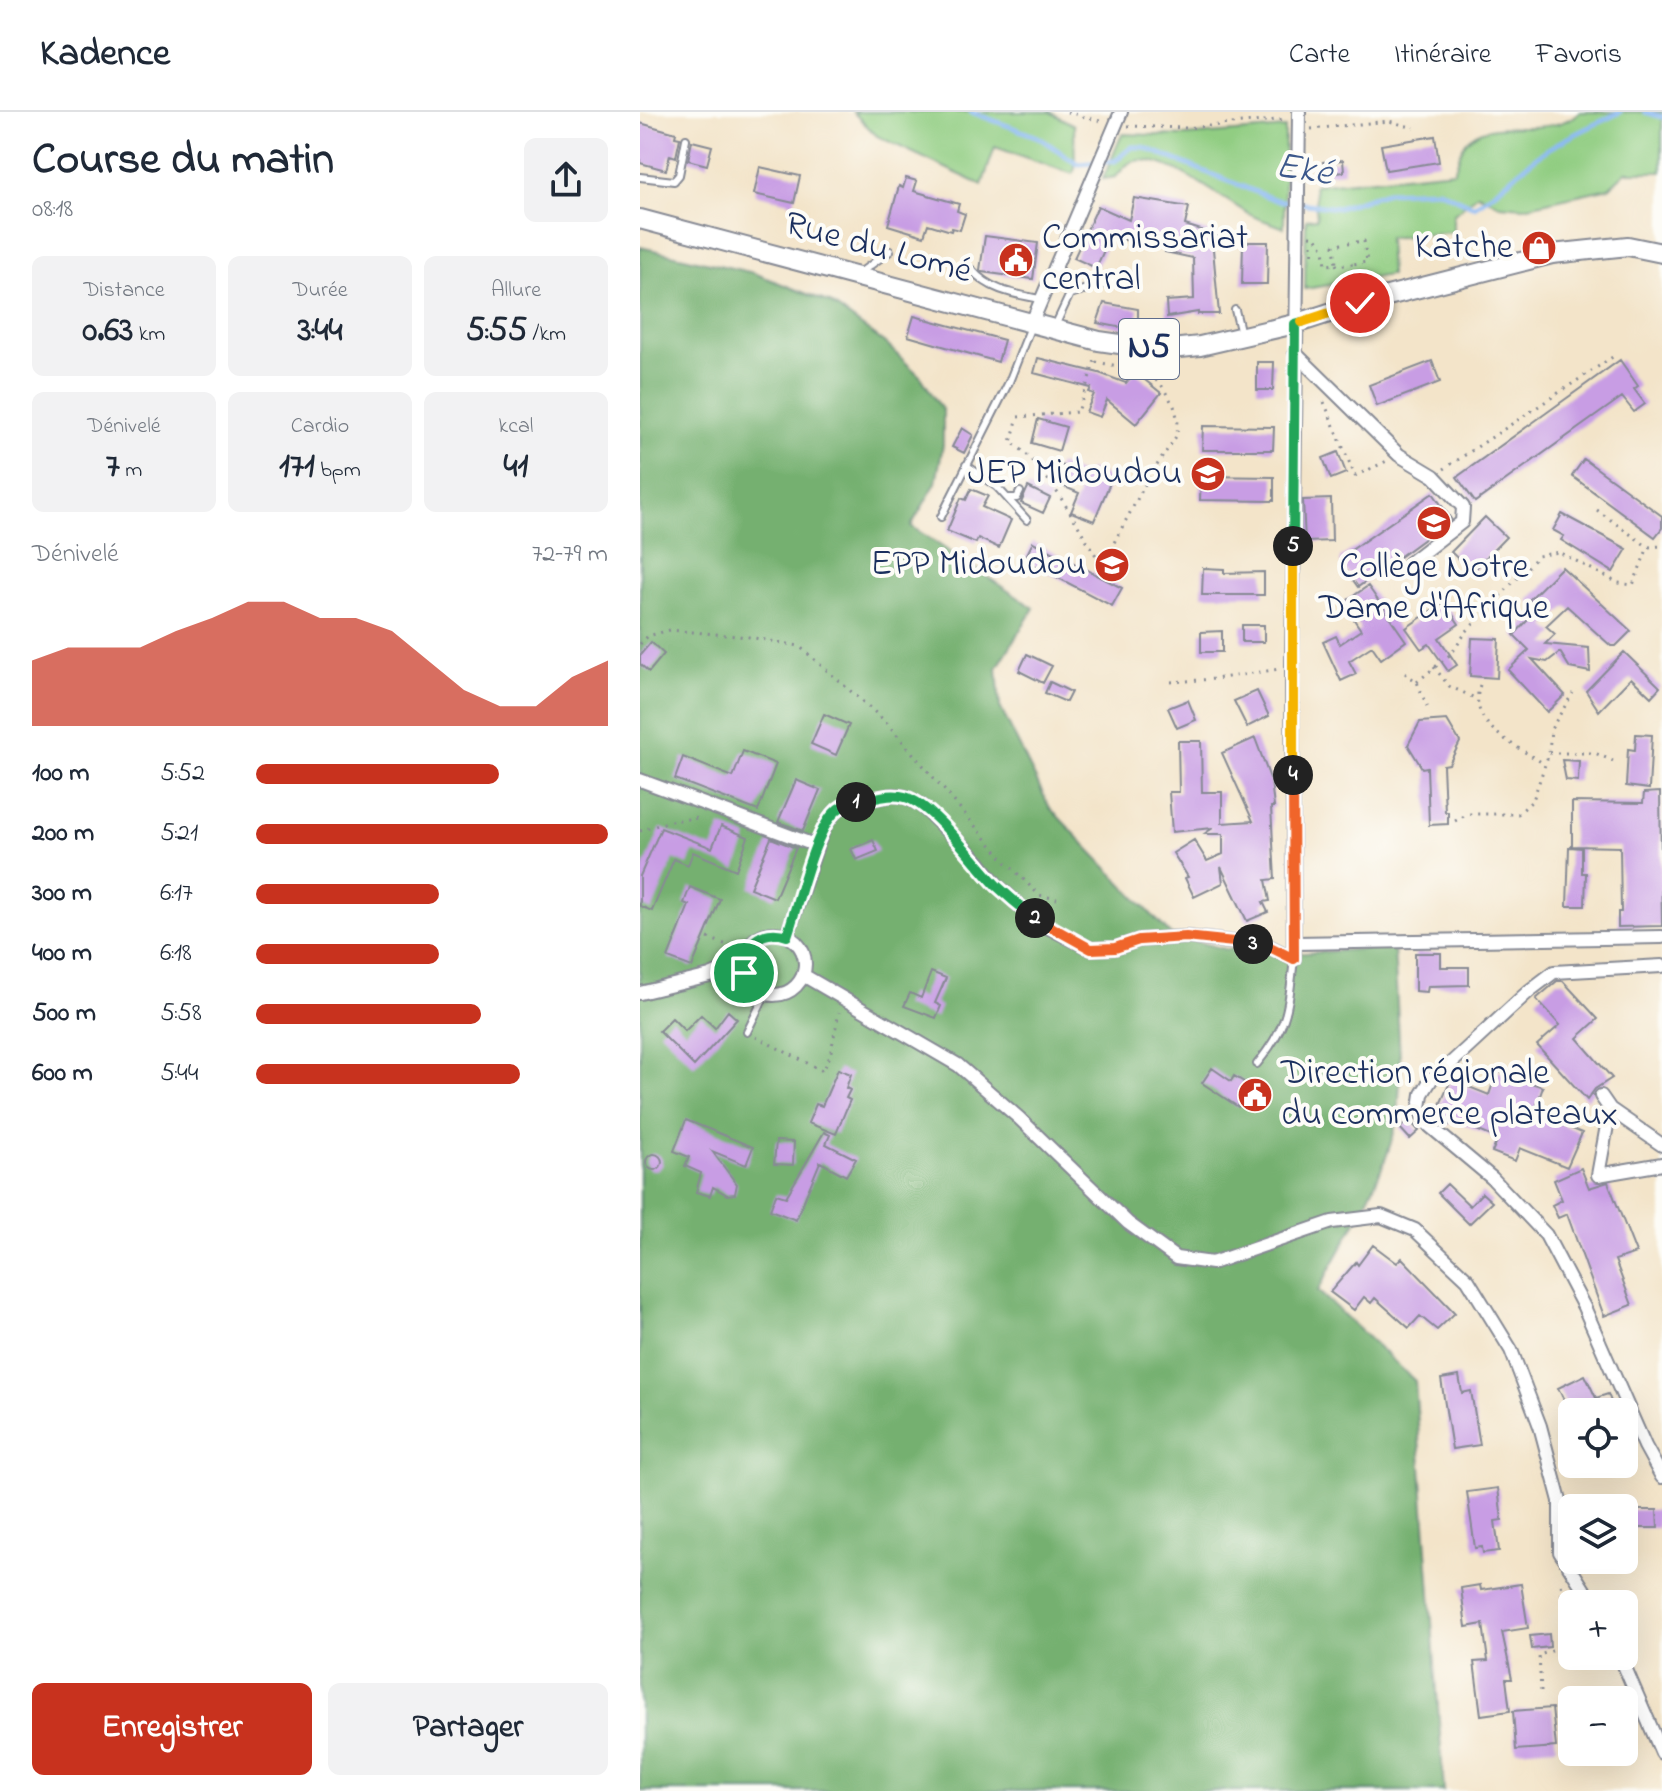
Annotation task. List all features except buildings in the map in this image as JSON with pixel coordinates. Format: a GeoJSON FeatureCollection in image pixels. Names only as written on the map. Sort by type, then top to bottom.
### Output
{"type":"FeatureCollection","features":[{"type":"Feature","properties":{"kind":"main road","name":"Rue du Lomé"},"geometry":{"type":"LineString","coordinates":[[640,219],[1099,341],[1161,350],[1190,348],[1295,324],[1360,303],[1552,254],[1628,246],[1662,253]]}},
{"type":"Feature","properties":{"kind":"street"},"geometry":{"type":"LineString","coordinates":[[1032,322],[1118,118]]}},
{"type":"Feature","properties":{"kind":"street"},"geometry":{"type":"LineString","coordinates":[[787,936],[817,846],[835,812],[848,803],[894,795],[921,805],[1024,910],[1042,924],[1091,949],[1115,948],[1139,940],[1186,937],[1268,946],[1294,959],[1292,667],[1299,119]]}},
{"type":"Feature","properties":{"kind":"street"},"geometry":{"type":"LineString","coordinates":[[1295,353],[1399,455],[1434,476],[1463,507],[1462,522],[1409,563]]}},
{"type":"Feature","properties":{"kind":"street"},"geometry":{"type":"LineString","coordinates":[[640,780],[817,846]]}},
{"type":"Feature","properties":{"kind":"street"},"geometry":{"type":"LineString","coordinates":[[779,933],[787,936],[804,955],[803,975],[786,992],[766,993],[749,982],[744,957],[749,945],[763,935],[779,933]]}},
{"type":"Feature","properties":{"kind":"street"},"geometry":{"type":"LineString","coordinates":[[1295,943],[1662,937]]}},
{"type":"Feature","properties":{"kind":"street"},"geometry":{"type":"LineString","coordinates":[[640,993],[710,976],[744,957]]}},
{"type":"Feature","properties":{"kind":"street"},"geometry":{"type":"LineString","coordinates":[[1662,966],[1554,972],[1432,1078],[1422,1094],[1420,1108],[1425,1122],[1492,1178],[1546,1235],[1584,1307],[1645,1446],[1662,1477]]}},
{"type":"Feature","properties":{"kind":"street"},"geometry":{"type":"LineString","coordinates":[[803,975],[958,1065],[1019,1118],[1128,1223],[1176,1258],[1212,1263],[1332,1222],[1381,1216],[1415,1230],[1468,1280],[1511,1350],[1540,1426],[1558,1494]]}},
{"type":"Feature","properties":{"kind":"street"},"geometry":{"type":"LineString","coordinates":[[1601,1096],[1610,1109],[1662,1145]]}},
{"type":"Feature","properties":{"kind":"street"},"geometry":{"type":"LineString","coordinates":[[1610,1109],[1598,1175],[1662,1164]]}},
{"type":"Feature","properties":{"kind":"street"},"geometry":{"type":"LineString","coordinates":[[1626,1670],[1662,1753]]}},
{"type":"Feature","properties":{"kind":"lane"},"geometry":{"type":"LineString","coordinates":[[640,177],[674,181],[679,175],[686,139]]}},
{"type":"Feature","properties":{"kind":"lane"},"geometry":{"type":"LineString","coordinates":[[856,275],[890,251]]}},
{"type":"Feature","properties":{"kind":"lane"},"geometry":{"type":"LineString","coordinates":[[972,270],[981,280],[1005,292],[1041,300]]}},
{"type":"Feature","properties":{"kind":"lane"},"geometry":{"type":"LineString","coordinates":[[1054,329],[1070,294],[1131,276]]}},
{"type":"Feature","properties":{"kind":"lane"},"geometry":{"type":"LineString","coordinates":[[1235,310],[1242,337]]}},
{"type":"Feature","properties":{"kind":"lane"},"geometry":{"type":"LineString","coordinates":[[941,517],[1009,382],[1032,322]]}},
{"type":"Feature","properties":{"kind":"lane"},"geometry":{"type":"LineString","coordinates":[[966,465],[1009,498],[1027,520]]}},
{"type":"Feature","properties":{"kind":"lane"},"geometry":{"type":"LineString","coordinates":[[1009,498],[1017,498],[1020,492]]}},
{"type":"Feature","properties":{"kind":"lane"},"geometry":{"type":"LineString","coordinates":[[1257,1064],[1287,1018],[1294,959]]}},
{"type":"Feature","properties":{"kind":"lane"},"geometry":{"type":"LineString","coordinates":[[747,1032],[766,993]]}},
{"type":"Feature","properties":{"kind":"path"},"geometry":{"type":"LineString","coordinates":[[1067,112],[1118,118],[1137,128],[1233,126],[1299,119],[1389,121],[1414,128]]}},
{"type":"Feature","properties":{"kind":"path"},"geometry":{"type":"LineString","coordinates":[[1296,227],[1316,237],[1324,249],[1326,265],[1367,262],[1364,241],[1334,245],[1336,264]]}},
{"type":"Feature","properties":{"kind":"path"},"geometry":{"type":"LineString","coordinates":[[1353,264],[1356,277]]}},
{"type":"Feature","properties":{"kind":"path"},"geometry":{"type":"LineString","coordinates":[[1096,362],[1146,371],[1162,386],[1178,420],[1177,435],[1148,479],[1102,565],[1044,474],[1026,453],[1011,442],[1018,417],[1078,412],[1096,362],[1099,341]]}},
{"type":"Feature","properties":{"kind":"path"},"geometry":{"type":"LineString","coordinates":[[1434,476],[1614,356]]}},
{"type":"Feature","properties":{"kind":"path"},"geometry":{"type":"LineString","coordinates":[[1321,396],[1355,476],[1399,455]]}},
{"type":"Feature","properties":{"kind":"path"},"geometry":{"type":"LineString","coordinates":[[1597,510],[1648,547],[1662,546]]}},
{"type":"Feature","properties":{"kind":"path"},"geometry":{"type":"LineString","coordinates":[[1417,682],[1452,653],[1466,632],[1538,556],[1559,552],[1618,583],[1633,585],[1648,547]]}},
{"type":"Feature","properties":{"kind":"path"},"geometry":{"type":"LineString","coordinates":[[640,644],[648,636],[670,630],[749,637],[799,646],[886,722],[1006,862],[1039,895],[1057,899]]}},
{"type":"Feature","properties":{"kind":"path"},"geometry":{"type":"LineString","coordinates":[[1171,682],[1215,679],[1292,667]]}},
{"type":"Feature","properties":{"kind":"path"},"geometry":{"type":"LineString","coordinates":[[1434,667],[1449,686],[1477,699]]}},
{"type":"Feature","properties":{"kind":"path"},"geometry":{"type":"LineString","coordinates":[[1405,673],[1417,682],[1429,711]]}},
{"type":"Feature","properties":{"kind":"path"},"geometry":{"type":"LineString","coordinates":[[1480,685],[1477,699],[1485,724],[1544,764]]}},
{"type":"Feature","properties":{"kind":"path"},"geometry":{"type":"LineString","coordinates":[[1455,821],[1468,814],[1518,814],[1533,800],[1549,753],[1551,729],[1573,693]]}},
{"type":"Feature","properties":{"kind":"path"},"geometry":{"type":"LineString","coordinates":[[1549,753],[1595,753],[1613,761]]}},
{"type":"Feature","properties":{"kind":"path"},"geometry":{"type":"LineString","coordinates":[[640,831],[670,821],[708,817]]}},
{"type":"Feature","properties":{"kind":"path"},"geometry":{"type":"LineString","coordinates":[[708,938],[744,957]]}},
{"type":"Feature","properties":{"kind":"path"},"geometry":{"type":"LineString","coordinates":[[747,1032],[823,1071],[830,1056],[841,996]]}},
{"type":"Feature","properties":{"kind":"path"},"geometry":{"type":"LineString","coordinates":[[1541,1691],[1539,1655],[1555,1650],[1565,1639],[1561,1574]]}},
{"type":"Feature","properties":{"kind":"green space"},"geometry":{"type":"Polygon","coordinates":[[[853,112],[1050,112],[1074,125],[1075,168],[1073,174],[995,147],[982,185],[877,136],[853,112]]]}},
{"type":"Feature","properties":{"kind":"green space"},"geometry":{"type":"Polygon","coordinates":[[[1579,112],[1662,112],[1662,172],[1626,172],[1609,188],[1524,207],[1500,205],[1478,194],[1453,215],[1453,232],[1388,238],[1390,275],[1305,289],[1306,219],[1317,218],[1314,185],[1454,171],[1464,145],[1477,133],[1505,127],[1552,125],[1566,121],[1579,112]]]}},
{"type":"Feature","properties":{"kind":"green space"},"geometry":{"type":"Polygon","coordinates":[[[1285,128],[1284,228],[1253,216],[1194,179],[1162,164],[1135,161],[1116,177],[1103,179],[1122,134],[1185,136],[1285,128]]]}},
{"type":"Feature","properties":{"kind":"green space"},"geometry":{"type":"Polygon","coordinates":[[[640,247],[754,273],[830,303],[885,343],[921,377],[943,411],[943,445],[936,483],[911,526],[1034,608],[997,668],[1000,707],[1050,808],[1171,935],[1225,949],[1304,953],[1394,947],[1401,1077],[1397,1121],[1383,1166],[1318,1291],[1415,1381],[1444,1791],[640,1791],[640,247]]]}},
{"type":"Feature","properties":{"kind":"waterway","name":"Eké"},"geometry":{"type":"LineString","coordinates":[[971,112],[1038,137],[1078,164],[1115,161],[1132,147],[1143,147],[1276,200],[1338,208],[1387,192],[1438,190],[1474,206],[1548,149],[1620,112]]}},
{"type":"Feature","properties":{"kind":"waterway","name":"Eké"},"geometry":{"type":"LineString","coordinates":[[1645,112],[1662,117]]}},
{"type":"Feature","properties":{"kind":"place","name":"Katche"},"geometry":{"type":"Point","coordinates":[1539,248]}},
{"type":"Feature","properties":{"kind":"place","name":"Commissariat central"},"geometry":{"type":"Point","coordinates":[1016,260]}},
{"type":"Feature","properties":{"kind":"place","name":"JEP Midoudou"},"geometry":{"type":"Point","coordinates":[1208,474]}},
{"type":"Feature","properties":{"kind":"place","name":"Collège Notre Dame d'Afrique"},"geometry":{"type":"Point","coordinates":[1434,523]}},
{"type":"Feature","properties":{"kind":"place","name":"EPP Midoudou"},"geometry":{"type":"Point","coordinates":[1112,565]}},
{"type":"Feature","properties":{"kind":"place","name":"Direction régionale du commerce plateaux"},"geometry":{"type":"Point","coordinates":[1255,1095]}},
{"type":"Feature","properties":{"kind":"route"},"geometry":{"type":"LineString","coordinates":[[744,973],[745,952],[755,939],[771,933],[787,936],[817,846],[835,812],[848,803],[894,795],[921,805],[1024,910],[1042,924],[1091,949],[1115,948],[1139,940],[1186,937],[1268,946],[1294,959],[1292,667],[1295,324],[1360,303]]}}]}
